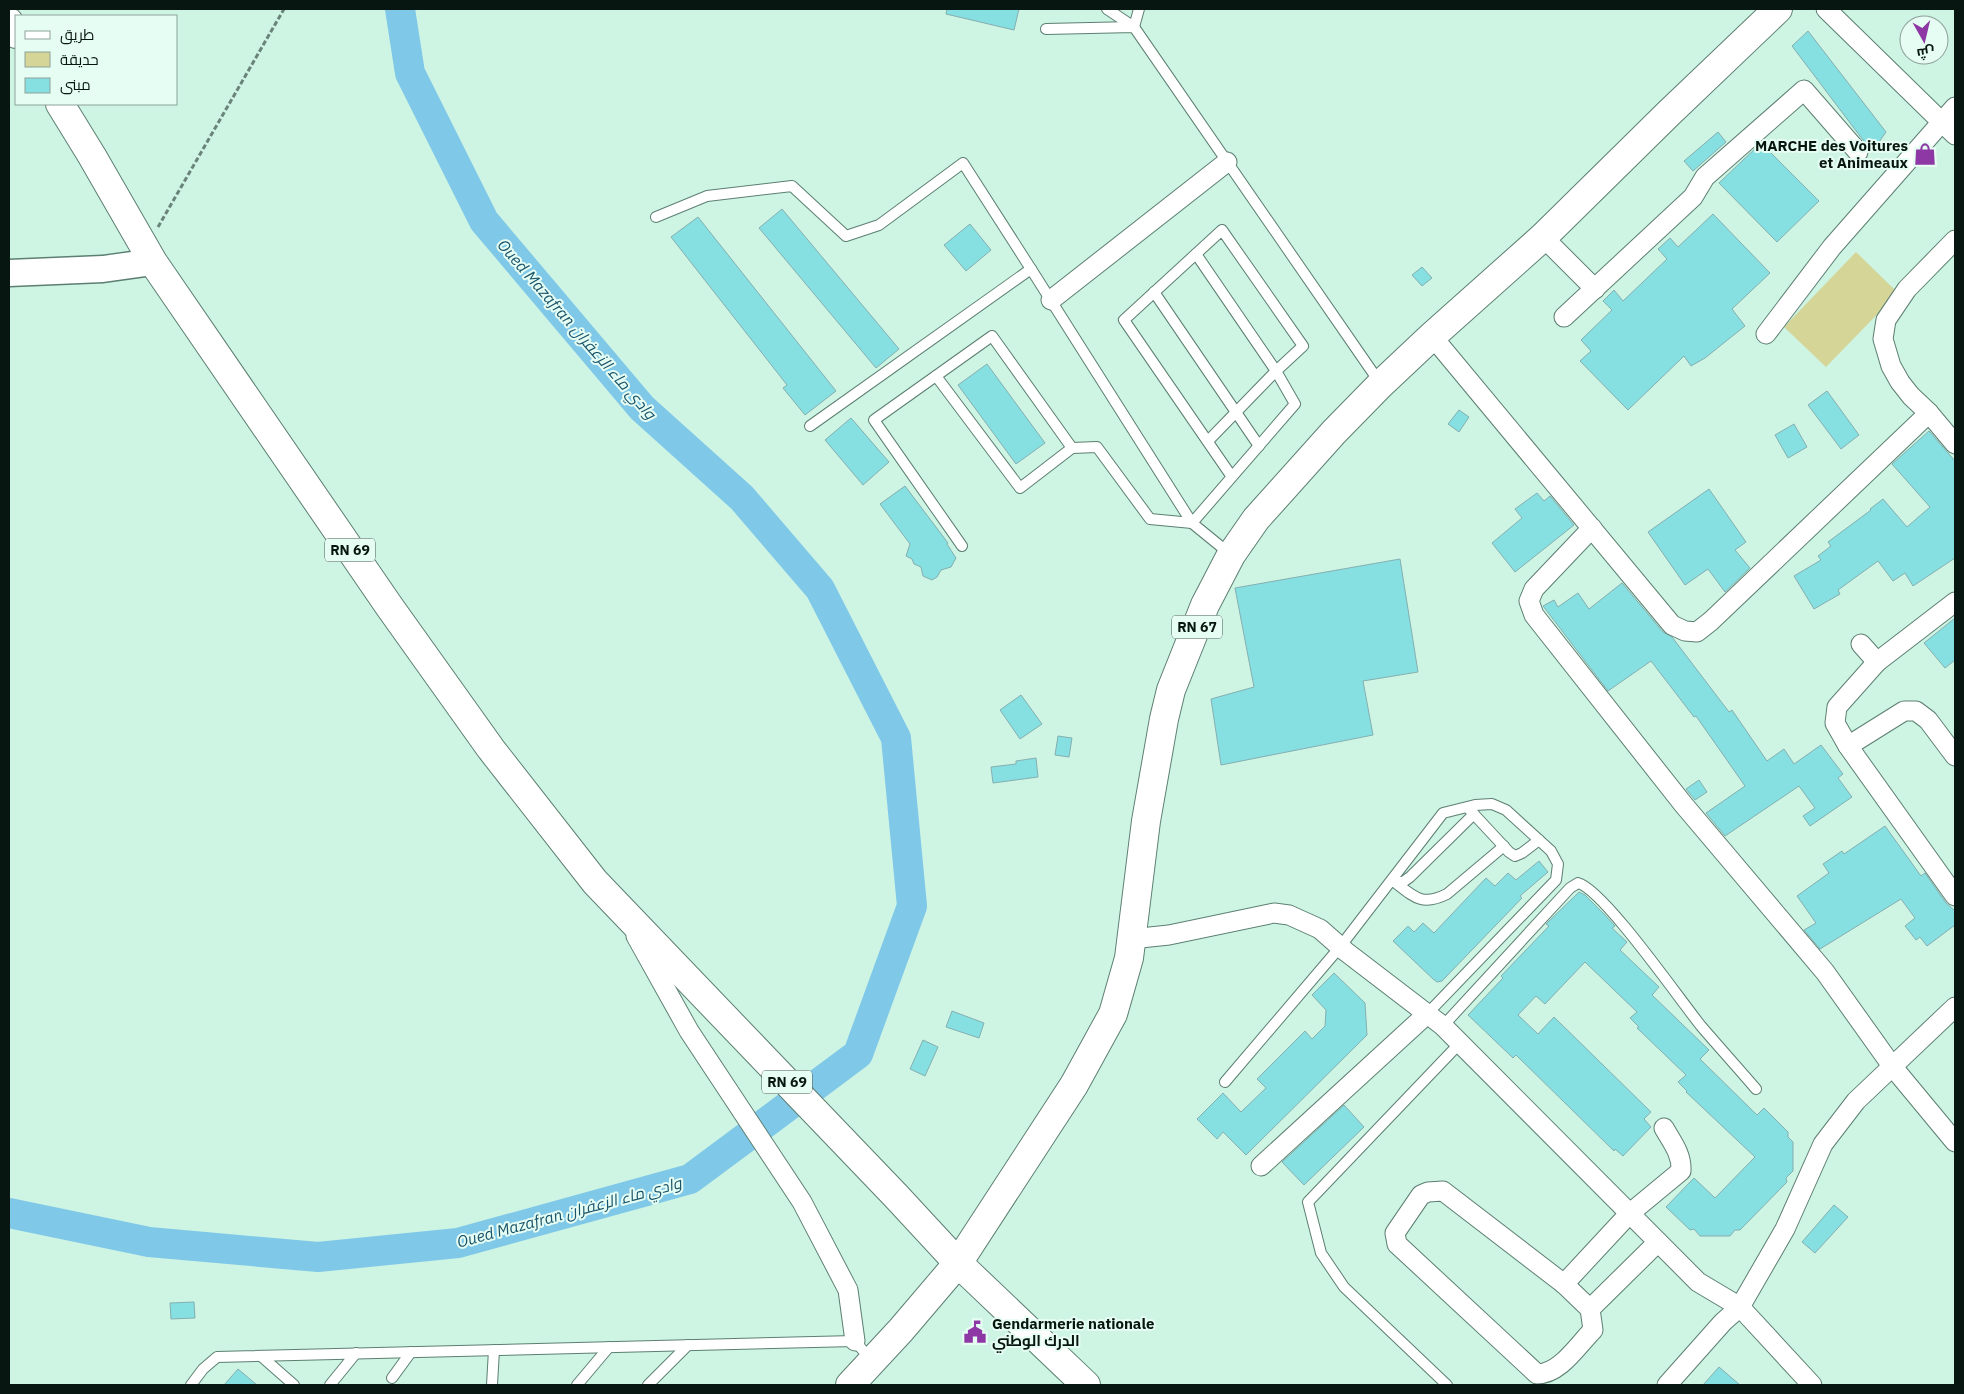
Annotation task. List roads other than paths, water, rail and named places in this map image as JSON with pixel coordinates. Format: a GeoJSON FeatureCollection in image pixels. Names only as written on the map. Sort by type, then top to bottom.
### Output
{"type":"FeatureCollection","features":[{"type":"Feature","properties":{"kind":"main road","name":"RN 67"},"geometry":{"type":"LineString","coordinates":[[850,1385],[863,1351],[901,1330],[958,1263],[1070,1092],[1113,1014],[1129,958],[1146,820],[1170,690],[1206,606],[1231,555],[1256,519],[1334,432],[1381,384],[1543,237],[1668,112],[1778,9]]}},
{"type":"Feature","properties":{"kind":"main road","name":"RN 69"},"geometry":{"type":"LineString","coordinates":[[61,105],[149,255],[389,606],[491,749],[590,875],[958,1263],[1086,1385]]}},
{"type":"Feature","properties":{"kind":"main road"},"geometry":{"type":"LineString","coordinates":[[9,273],[108,268],[149,255]]}},
{"type":"Feature","properties":{"kind":"street"},"geometry":{"type":"LineString","coordinates":[[1826,9],[1955,135]]}},
{"type":"Feature","properties":{"kind":"street"},"geometry":{"type":"LineString","coordinates":[[1564,317],[1693,197],[1705,177],[1804,90],[1858,152]]}},
{"type":"Feature","properties":{"kind":"street"},"geometry":{"type":"LineString","coordinates":[[1766,334],[1832,247],[1955,106]]}},
{"type":"Feature","properties":{"kind":"street"},"geometry":{"type":"LineString","coordinates":[[1052,300],[1227,162]]}},
{"type":"Feature","properties":{"kind":"street"},"geometry":{"type":"LineString","coordinates":[[1543,237],[1595,289]]}},
{"type":"Feature","properties":{"kind":"street"},"geometry":{"type":"LineString","coordinates":[[1955,240],[1906,289],[1886,320],[1883,339],[1891,366],[1900,382],[1955,444]]}},
{"type":"Feature","properties":{"kind":"street"},"geometry":{"type":"LineString","coordinates":[[1432,336],[1672,625],[1685,631],[1697,632],[1711,621],[1929,413]]}},
{"type":"Feature","properties":{"kind":"street"},"geometry":{"type":"LineString","coordinates":[[1592,528],[1534,589],[1529,601],[1534,614],[1683,804],[1825,972],[1892,1066],[1955,1142]]}},
{"type":"Feature","properties":{"kind":"street"},"geometry":{"type":"LineString","coordinates":[[1955,602],[1876,662],[1836,707],[1835,724],[1848,746],[1955,896]]}},
{"type":"Feature","properties":{"kind":"street"},"geometry":{"type":"LineString","coordinates":[[1861,644],[1876,662]]}},
{"type":"Feature","properties":{"kind":"street"},"geometry":{"type":"LineString","coordinates":[[1848,746],[1904,711],[1916,711],[1928,720],[1951,745]]}},
{"type":"Feature","properties":{"kind":"street"},"geometry":{"type":"LineString","coordinates":[[620,908],[689,1031],[802,1202],[848,1290],[863,1351]]}},
{"type":"Feature","properties":{"kind":"street"},"geometry":{"type":"LineString","coordinates":[[1131,939],[1169,935],[1274,913],[1289,915],[1320,930],[1443,1026],[1698,1282],[1740,1307],[1812,1385]]}},
{"type":"Feature","properties":{"kind":"street"},"geometry":{"type":"LineString","coordinates":[[1667,1385],[1722,1322],[1740,1307],[1786,1229],[1823,1144],[1856,1101],[1955,1007]]}},
{"type":"Feature","properties":{"kind":"street"},"geometry":{"type":"LineString","coordinates":[[1261,1166],[1427,1014]]}},
{"type":"Feature","properties":{"kind":"street"},"geometry":{"type":"LineString","coordinates":[[1564,1284],[1629,1214],[1680,1171],[1681,1163],[1678,1152],[1664,1128]]}},
{"type":"Feature","properties":{"kind":"street"},"geometry":{"type":"LineString","coordinates":[[1443,1190],[1564,1284],[1590,1309],[1593,1330],[1555,1370],[1544,1374],[1536,1374],[1397,1244],[1396,1233],[1421,1195],[1443,1190]]}},
{"type":"Feature","properties":{"kind":"street"},"geometry":{"type":"LineString","coordinates":[[1590,1309],[1658,1242]]}},
{"type":"Feature","properties":{"kind":"lane"},"geometry":{"type":"LineString","coordinates":[[1107,9],[1134,27],[1381,384]]}},
{"type":"Feature","properties":{"kind":"lane"},"geometry":{"type":"LineString","coordinates":[[1134,27],[1139,9]]}},
{"type":"Feature","properties":{"kind":"lane"},"geometry":{"type":"LineString","coordinates":[[1046,29],[1134,27]]}},
{"type":"Feature","properties":{"kind":"lane"},"geometry":{"type":"LineString","coordinates":[[656,217],[706,196],[792,186],[846,236],[879,225],[964,163],[1192,523],[1231,555]]}},
{"type":"Feature","properties":{"kind":"lane"},"geometry":{"type":"LineString","coordinates":[[1208,441],[1303,346],[1222,230],[1124,320],[1232,477]]}},
{"type":"Feature","properties":{"kind":"lane"},"geometry":{"type":"LineString","coordinates":[[1192,523],[1295,404],[1276,371],[1196,254]]}},
{"type":"Feature","properties":{"kind":"lane"},"geometry":{"type":"LineString","coordinates":[[810,426],[1032,269]]}},
{"type":"Feature","properties":{"kind":"lane"},"geometry":{"type":"LineString","coordinates":[[1154,292],[1259,446]]}},
{"type":"Feature","properties":{"kind":"lane"},"geometry":{"type":"LineString","coordinates":[[962,546],[874,420],[992,336],[1072,448]]}},
{"type":"Feature","properties":{"kind":"lane"},"geometry":{"type":"LineString","coordinates":[[936,376],[1020,488],[1072,448],[1097,447],[1150,519],[1192,523]]}},
{"type":"Feature","properties":{"kind":"lane"},"geometry":{"type":"LineString","coordinates":[[1225,1082],[1393,882],[1443,813],[1471,811],[1492,804],[1506,810],[1551,851],[1558,864],[1556,880],[1427,1014]]}},
{"type":"Feature","properties":{"kind":"lane"},"geometry":{"type":"LineString","coordinates":[[1471,811],[1515,856],[1539,840]]}},
{"type":"Feature","properties":{"kind":"lane"},"geometry":{"type":"LineString","coordinates":[[1393,882],[1403,882],[1410,877],[1471,811]]}},
{"type":"Feature","properties":{"kind":"lane"},"geometry":{"type":"LineString","coordinates":[[1393,882],[1414,897],[1423,900],[1436,899],[1447,894],[1504,846]]}},
{"type":"Feature","properties":{"kind":"lane"},"geometry":{"type":"LineString","coordinates":[[1443,1026],[1570,888],[1578,883],[1585,884],[1606,904],[1702,1026],[1756,1089]]}},
{"type":"Feature","properties":{"kind":"lane"},"geometry":{"type":"LineString","coordinates":[[1447,1385],[1344,1287],[1321,1253],[1308,1202],[1460,1044]]}},
{"type":"Feature","properties":{"kind":"lane"},"geometry":{"type":"LineString","coordinates":[[191,1385],[202,1369],[217,1357],[688,1345],[863,1351]]}},
{"type":"Feature","properties":{"kind":"lane"},"geometry":{"type":"LineString","coordinates":[[648,1385],[688,1345]]}},
{"type":"Feature","properties":{"kind":"lane"},"geometry":{"type":"LineString","coordinates":[[577,1385],[609,1347]]}},
{"type":"Feature","properties":{"kind":"lane"},"geometry":{"type":"LineString","coordinates":[[492,1385],[494,1350]]}},
{"type":"Feature","properties":{"kind":"lane"},"geometry":{"type":"LineString","coordinates":[[392,1378],[411,1352]]}},
{"type":"Feature","properties":{"kind":"lane"},"geometry":{"type":"LineString","coordinates":[[330,1385],[356,1354]]}},
{"type":"Feature","properties":{"kind":"lane"},"geometry":{"type":"LineString","coordinates":[[260,1356],[294,1385]]}},
{"type":"Feature","properties":{"kind":"waterway","name":"Oued Mazafran وادي ماء الزعفران"},"geometry":{"type":"LineString","coordinates":[[9,1213],[149,1242],[318,1257],[458,1243],[690,1179],[858,1054],[912,906],[896,738],[820,589],[742,498],[642,408],[484,221],[410,73],[400,9]]}},
{"type":"Feature","properties":{"kind":"place","name":"MARCHE des Voitures et Animeaux"},"geometry":{"type":"Point","coordinates":[1925,154]}},
{"type":"Feature","properties":{"kind":"place","name":"Gendarmerie nationale الدرك الوطني"},"geometry":{"type":"Point","coordinates":[975,1332]}}]}
